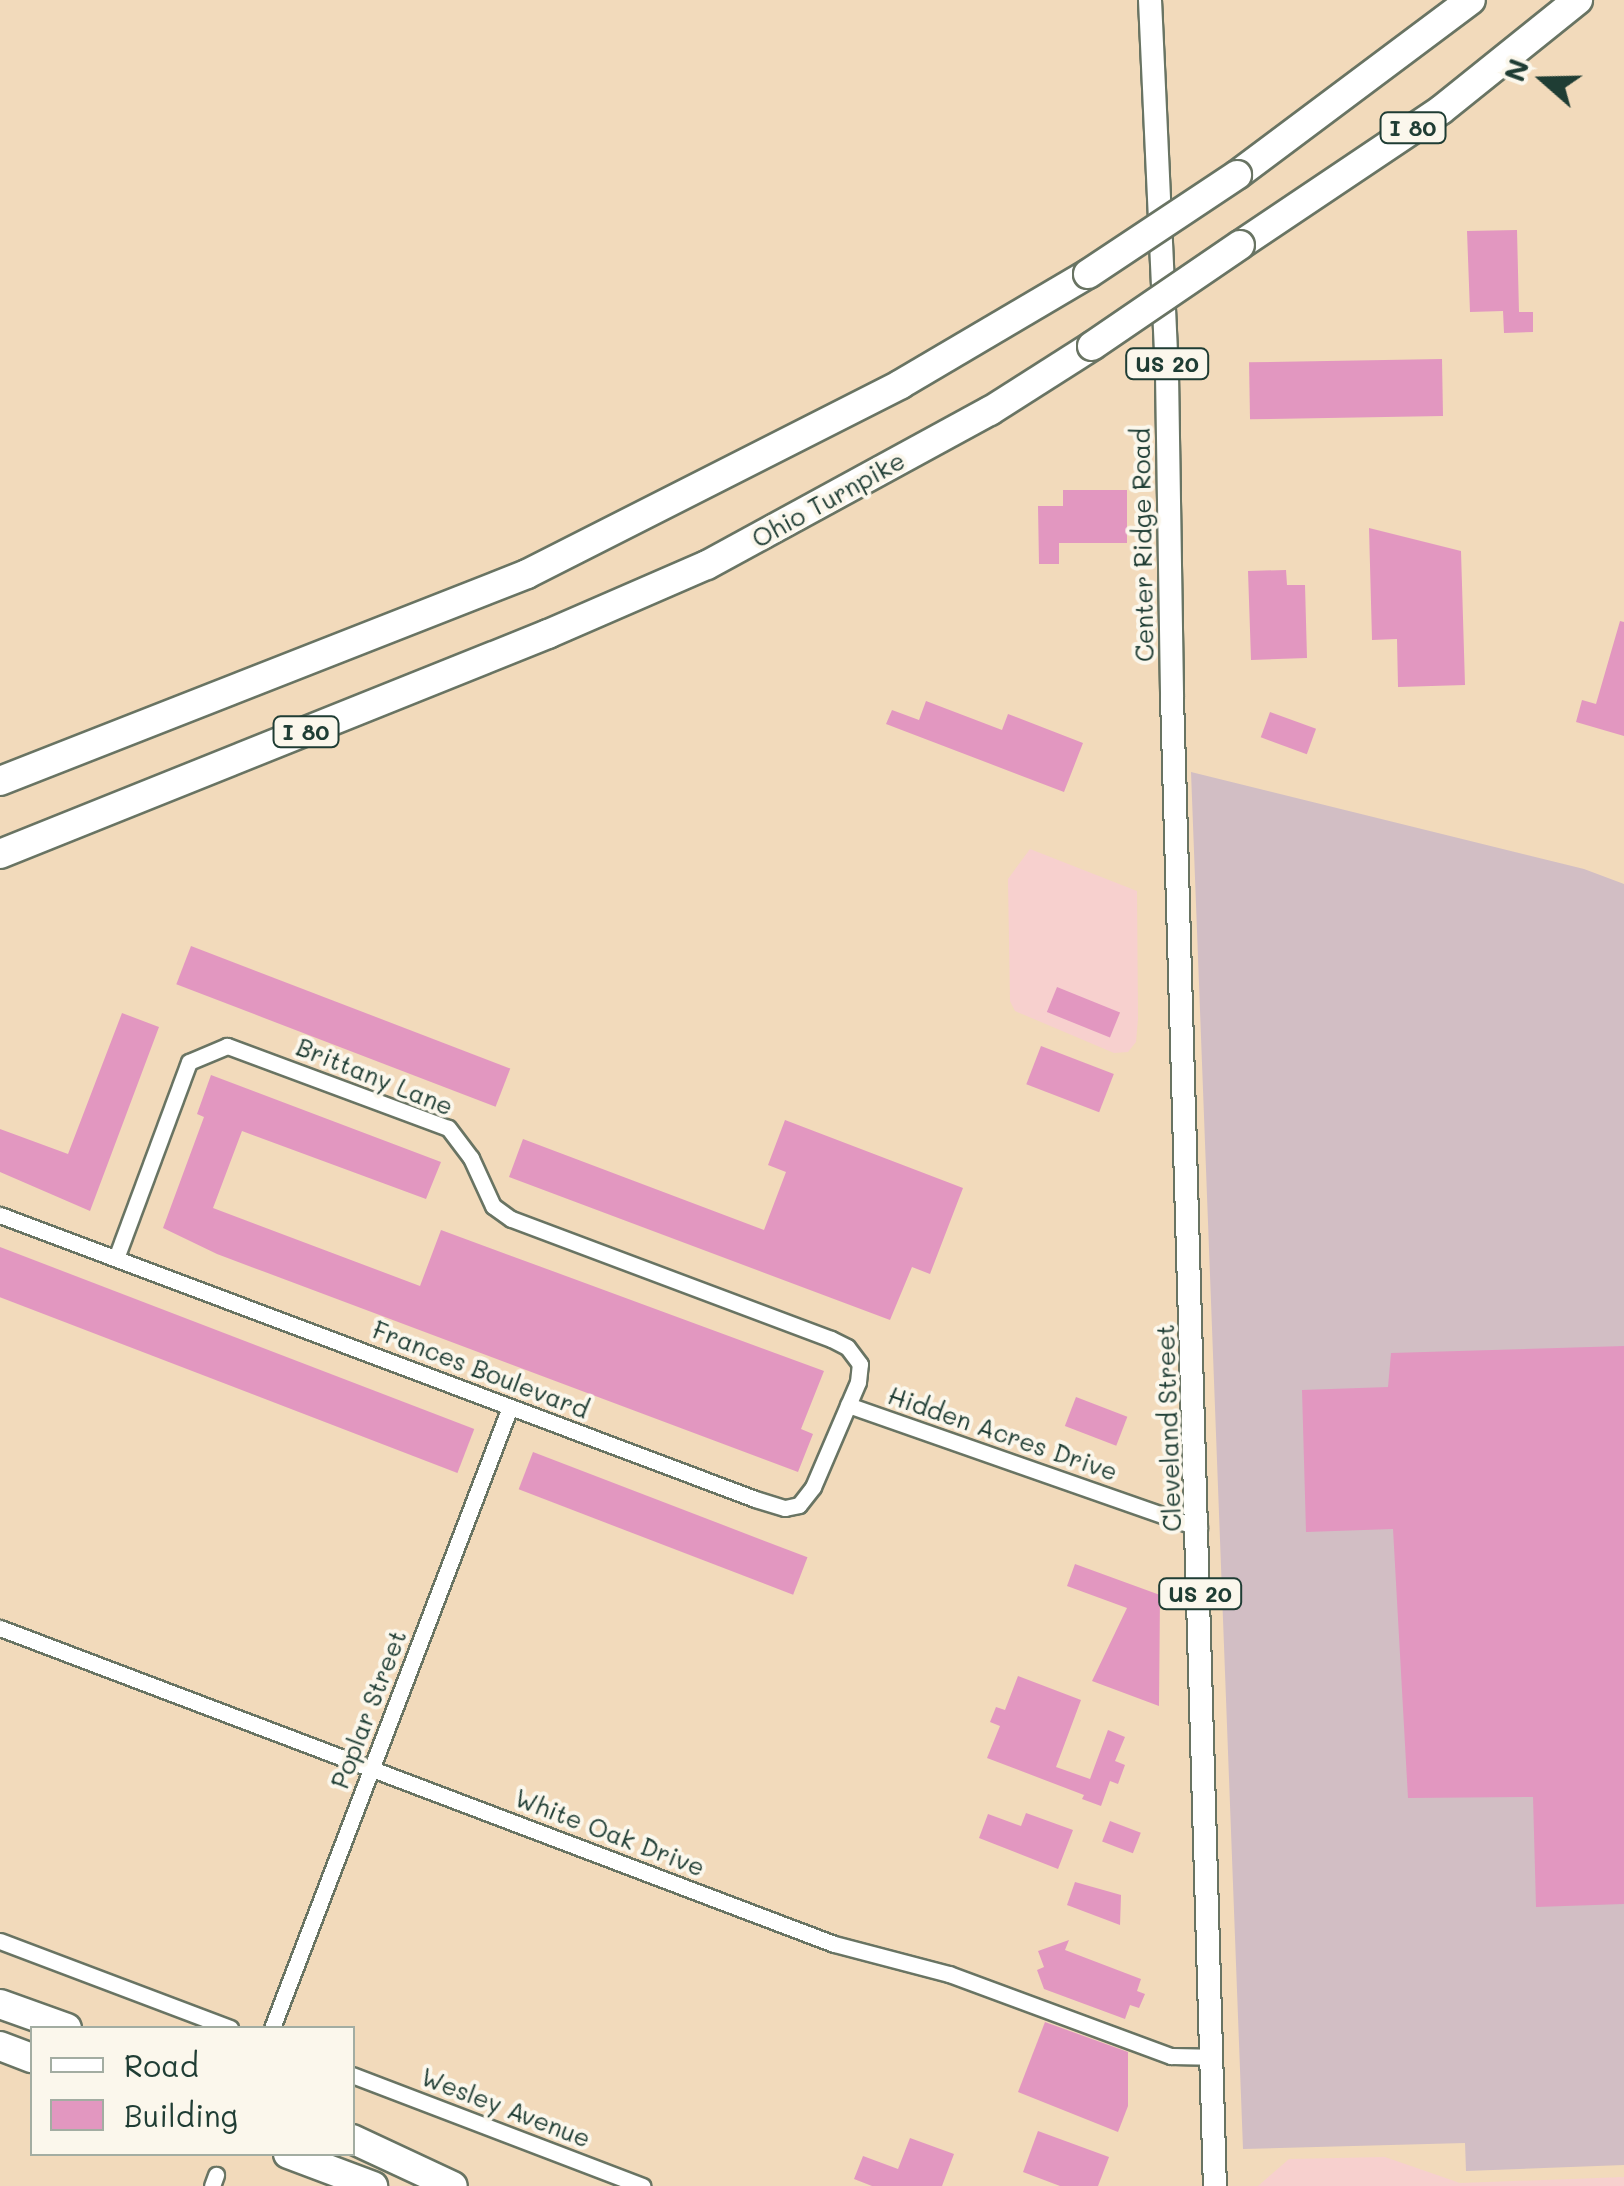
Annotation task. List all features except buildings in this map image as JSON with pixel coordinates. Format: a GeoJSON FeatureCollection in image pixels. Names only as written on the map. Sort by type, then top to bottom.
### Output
{"type":"FeatureCollection","features":[{"type":"Feature","properties":{"kind":"highway","name":"I 80"},"geometry":{"type":"LineString","coordinates":[[0,781],[527,574],[901,384],[1088,274],[1237,175],[1471,0]]}},
{"type":"Feature","properties":{"kind":"highway","name":"Ohio Turnpike"},"geometry":{"type":"LineString","coordinates":[[0,854],[610,607],[785,524],[990,411],[1092,346],[1441,110],[1578,0]]}},
{"type":"Feature","properties":{"kind":"highway"},"geometry":{"type":"LineString","coordinates":[[0,2004],[61,2026]]}},
{"type":"Feature","properties":{"kind":"highway"},"geometry":{"type":"LineString","coordinates":[[0,2046],[30,2057]]}},
{"type":"Feature","properties":{"kind":"highway"},"geometry":{"type":"LineString","coordinates":[[355,2141],[453,2186]]}},
{"type":"Feature","properties":{"kind":"highway"},"geometry":{"type":"LineString","coordinates":[[293,2156],[373,2186]]}},
{"type":"Feature","properties":{"kind":"main road","name":"Center Ridge Road"},"geometry":{"type":"LineString","coordinates":[[1150,0],[1167,374],[1174,729]]}},
{"type":"Feature","properties":{"kind":"main road","name":"Cleveland Street"},"geometry":{"type":"LineString","coordinates":[[1174,729],[1215,2186]]}},
{"type":"Feature","properties":{"kind":"street","name":"Brittany Lane"},"geometry":{"type":"LineString","coordinates":[[116,1258],[189,1062],[227,1046],[448,1128],[471,1158],[493,1206],[526,1227],[831,1338],[847,1347],[860,1364]]}},
{"type":"Feature","properties":{"kind":"street","name":"Frances Boulevard"},"geometry":{"type":"LineString","coordinates":[[0,1214],[785,1508],[799,1506],[814,1487],[848,1405],[860,1364]]}},
{"type":"Feature","properties":{"kind":"street","name":"Hidden Acres Drive"},"geometry":{"type":"LineString","coordinates":[[848,1405],[1198,1528]]}},
{"type":"Feature","properties":{"kind":"street","name":"Poplar Street"},"geometry":{"type":"LineString","coordinates":[[273,2026],[510,1407]]}},
{"type":"Feature","properties":{"kind":"street","name":"White Oak Drive"},"geometry":{"type":"LineString","coordinates":[[0,1628],[834,1944],[949,1974],[1171,2056],[1210,2056]]}},
{"type":"Feature","properties":{"kind":"street"},"geometry":{"type":"LineString","coordinates":[[0,1941],[225,2026]]}},
{"type":"Feature","properties":{"kind":"street","name":"Wesley Avenue"},"geometry":{"type":"LineString","coordinates":[[355,2076],[642,2186]]}},
{"type":"Feature","properties":{"kind":"shaded area"},"geometry":{"type":"Polygon","coordinates":[[[1191,772],[1584,869],[1624,884],[1624,2165],[1466,2171],[1465,2143],[1243,2149],[1191,772]]]}},
{"type":"Feature","properties":{"kind":"shaded area"},"geometry":{"type":"Polygon","coordinates":[[[1030,849],[1137,891],[1138,1019],[1136,1042],[1128,1052],[1114,1053],[1015,1011],[1010,1001],[1008,879],[1030,849]]]}},
{"type":"Feature","properties":{"kind":"shaded area"},"geometry":{"type":"Polygon","coordinates":[[[1385,2157],[1460,2183],[1624,2177],[1624,2186],[1258,2186],[1289,2159],[1385,2157]]]}}]}
